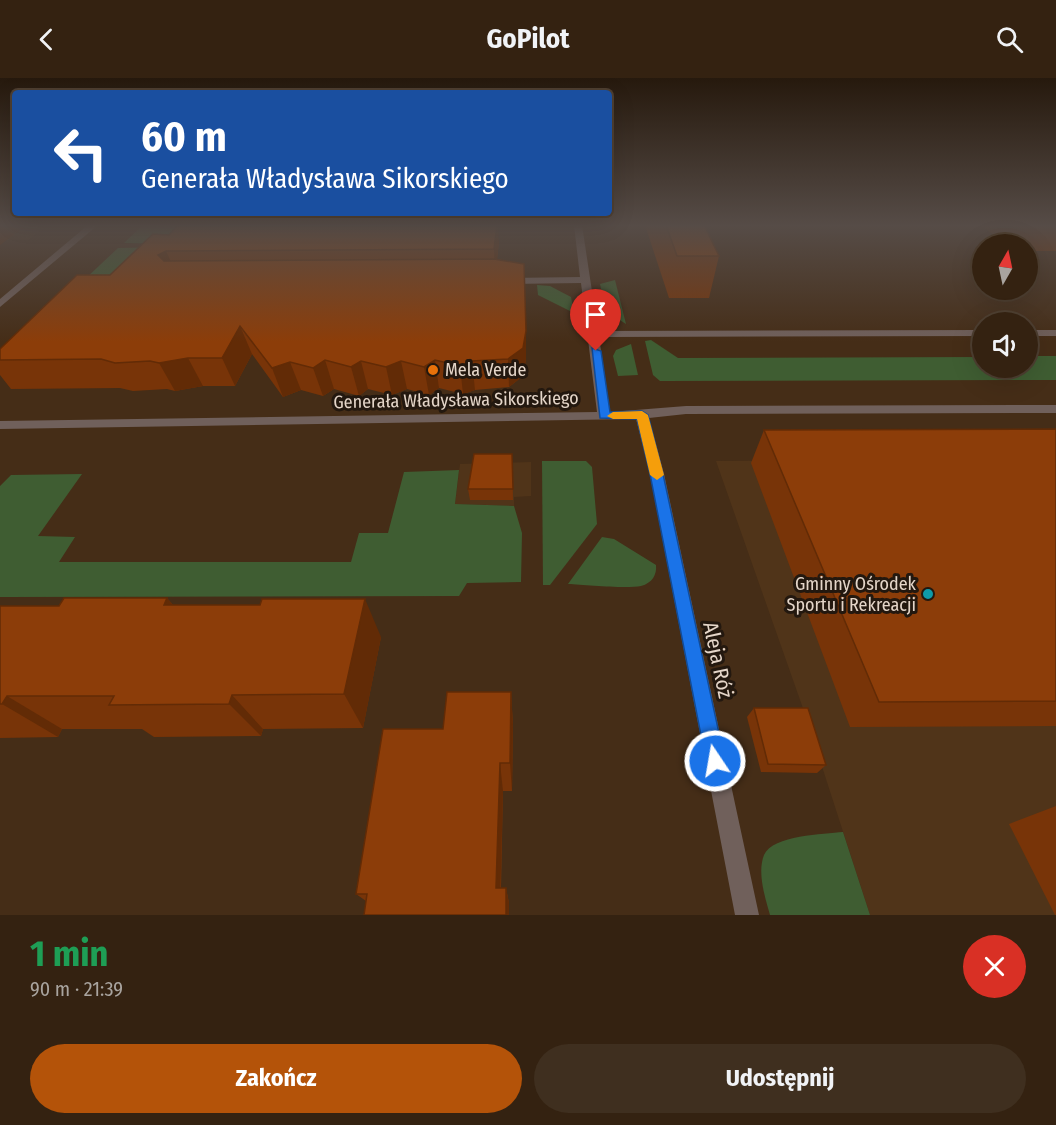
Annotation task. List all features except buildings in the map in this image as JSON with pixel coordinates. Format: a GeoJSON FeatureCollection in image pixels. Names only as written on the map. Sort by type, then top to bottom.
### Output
{"type":"FeatureCollection","features":[{"type":"Feature","properties":{"kind":"street"},"geometry":{"type":"LineString","coordinates":[[0,304],[48,264]]}},
{"type":"Feature","properties":{"kind":"street"},"geometry":{"type":"LineString","coordinates":[[584,264],[604,416]]}},
{"type":"Feature","properties":{"kind":"street"},"geometry":{"type":"LineString","coordinates":[[495,281],[586,280]]}},
{"type":"Feature","properties":{"kind":"street"},"geometry":{"type":"LineString","coordinates":[[593,334],[972,333]]}},
{"type":"Feature","properties":{"kind":"street"},"geometry":{"type":"LineString","coordinates":[[1038,333],[1056,333]]}},
{"type":"Feature","properties":{"kind":"street","name":"Generała Władysława Sikorskiego"},"geometry":{"type":"LineString","coordinates":[[0,425],[604,416],[686,410],[1056,409]]}},
{"type":"Feature","properties":{"kind":"street","name":"Aleja Róż"},"geometry":{"type":"LineString","coordinates":[[642,415],[657,474],[747,915]]}},
{"type":"Feature","properties":{"kind":"shaded area"},"geometry":{"type":"Polygon","coordinates":[[[1056,459],[1056,915],[870,915],[805,714],[716,461],[1056,459]]]}},
{"type":"Feature","properties":{"kind":"shaded area"},"geometry":{"type":"Polygon","coordinates":[[[531,462],[531,496],[514,497],[514,506],[455,504],[460,464],[531,462]]]}},
{"type":"Feature","properties":{"kind":"green space"},"geometry":{"type":"Polygon","coordinates":[[[101,264],[150,264],[134,282],[84,280],[101,264]]]}},
{"type":"Feature","properties":{"kind":"green space"},"geometry":{"type":"Polygon","coordinates":[[[615,280],[626,324],[606,311],[600,284],[615,280]]]}},
{"type":"Feature","properties":{"kind":"green space"},"geometry":{"type":"Polygon","coordinates":[[[537,285],[550,286],[571,297],[574,313],[538,295],[537,285]]]}},
{"type":"Feature","properties":{"kind":"green space"},"geometry":{"type":"Polygon","coordinates":[[[651,340],[678,358],[972,357],[972,378],[1038,378],[1038,356],[1056,356],[1056,380],[660,381],[653,375],[645,341],[651,340]]]}},
{"type":"Feature","properties":{"kind":"green space"},"geometry":{"type":"Polygon","coordinates":[[[631,344],[638,375],[618,376],[613,356],[616,350],[631,344]]]}},
{"type":"Feature","properties":{"kind":"green space"},"geometry":{"type":"Polygon","coordinates":[[[542,461],[586,461],[592,467],[597,524],[550,585],[543,585],[542,461]]]}},
{"type":"Feature","properties":{"kind":"green space"},"geometry":{"type":"Polygon","coordinates":[[[459,470],[455,504],[514,506],[522,533],[521,582],[467,583],[459,596],[0,597],[0,486],[11,475],[82,474],[38,536],[75,537],[59,562],[351,562],[359,533],[388,533],[404,472],[459,470]]]}},
{"type":"Feature","properties":{"kind":"green space"},"geometry":{"type":"Polygon","coordinates":[[[602,537],[614,539],[656,565],[656,572],[651,581],[635,587],[568,584],[602,537]]]}},
{"type":"Feature","properties":{"kind":"green space"},"geometry":{"type":"Polygon","coordinates":[[[843,832],[870,915],[770,915],[762,885],[761,869],[764,855],[769,848],[788,839],[843,832]]]}},
{"type":"Feature","properties":{"kind":"slow traffic"},"geometry":{"type":"LineString","coordinates":[[613,416],[642,415],[657,475]]}},
{"type":"Feature","properties":{"kind":"place","name":"Mela Verde"},"geometry":{"type":"Point","coordinates":[433,370]}},
{"type":"Feature","properties":{"kind":"place","name":"Gminny Ośrodek Sportu i Rekreacji"},"geometry":{"type":"Point","coordinates":[928,594]}},
{"type":"Feature","properties":{"kind":"route"},"geometry":{"type":"LineString","coordinates":[[596,351],[604,416],[642,415],[650,454],[657,474],[715,761]]}}]}
